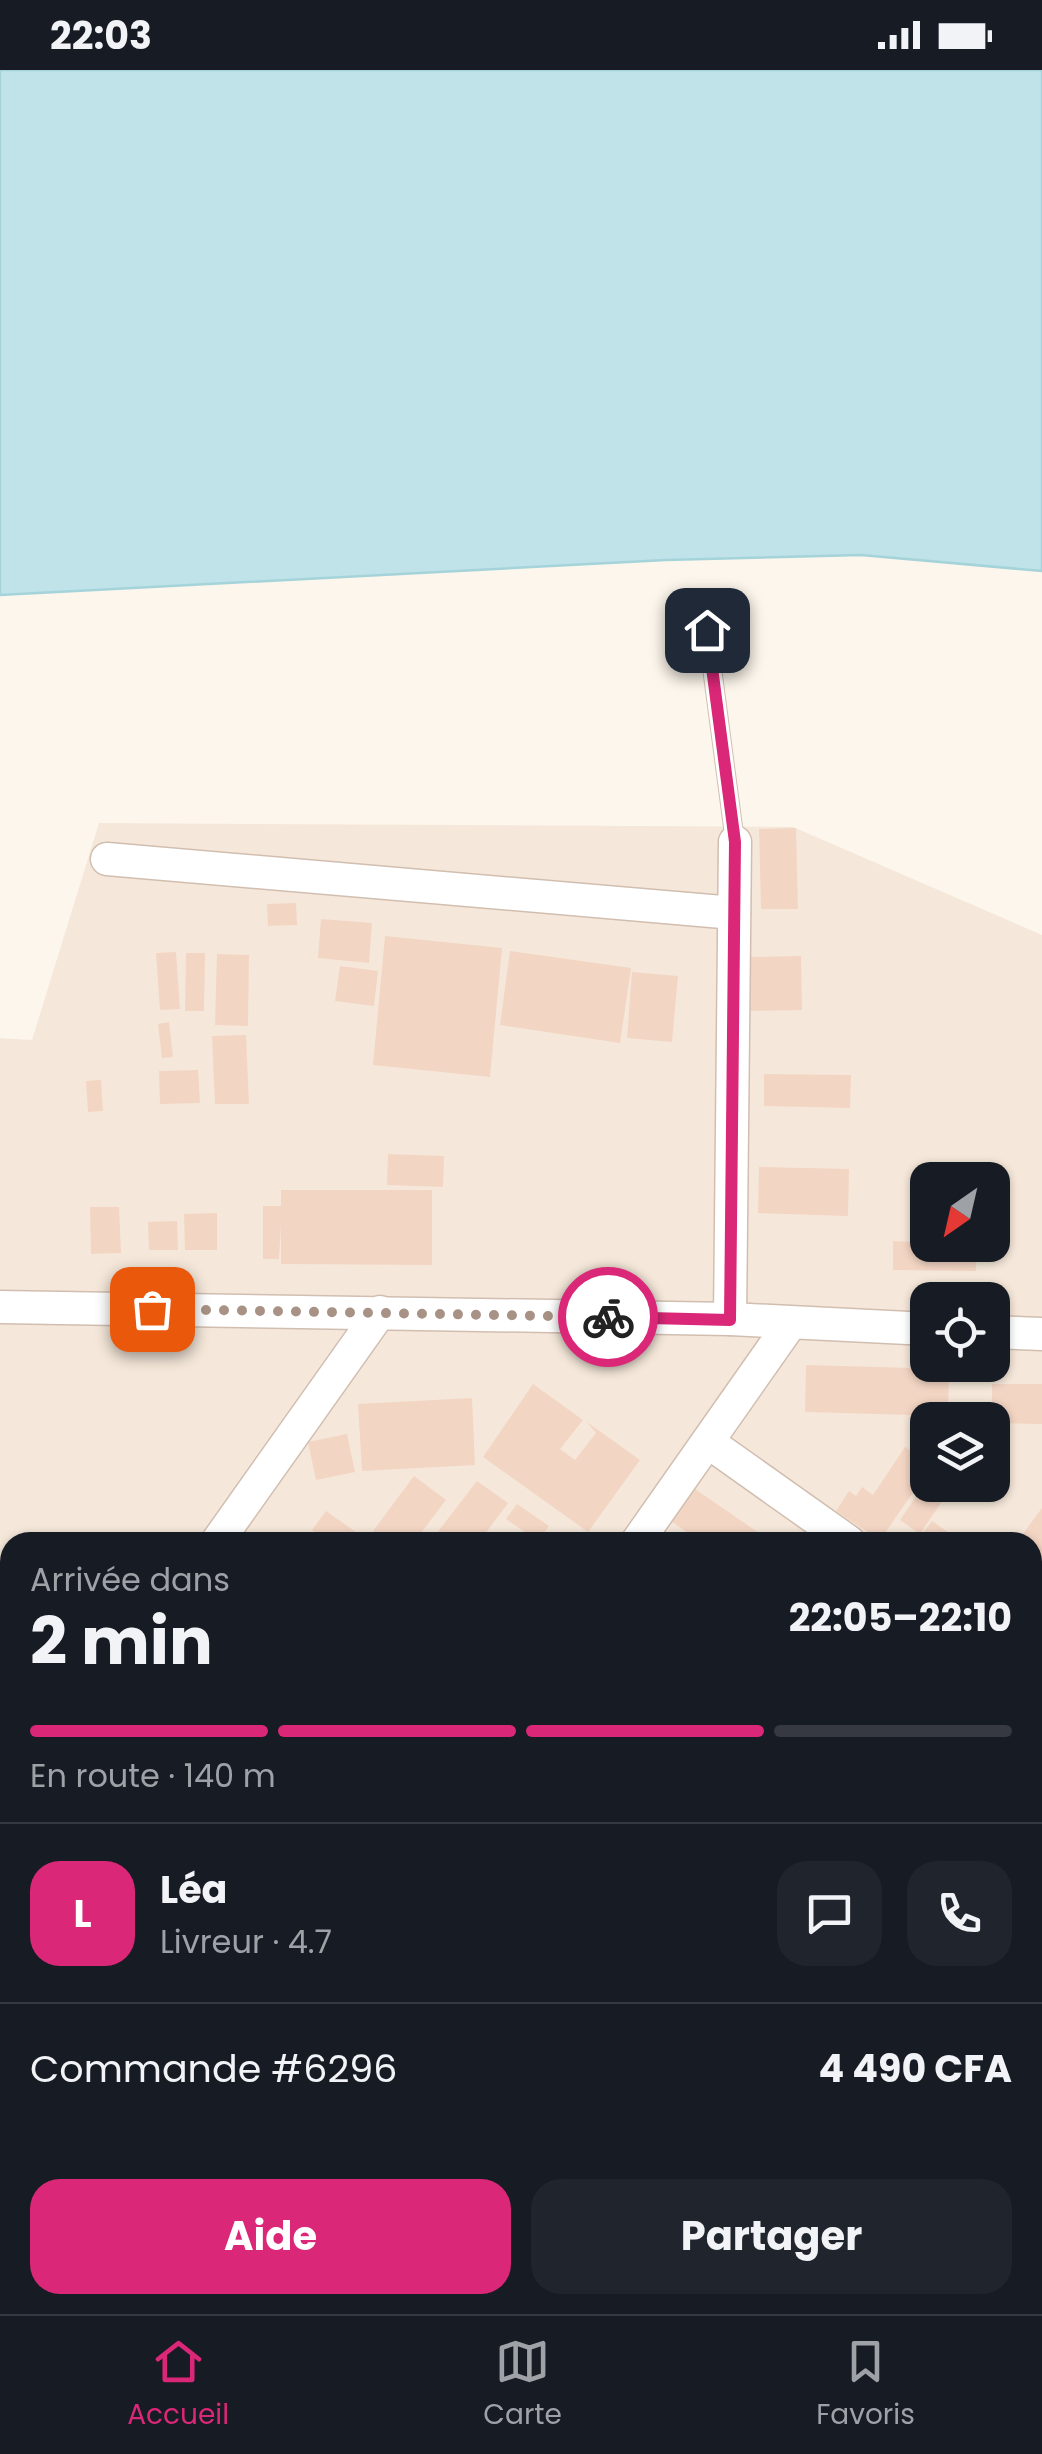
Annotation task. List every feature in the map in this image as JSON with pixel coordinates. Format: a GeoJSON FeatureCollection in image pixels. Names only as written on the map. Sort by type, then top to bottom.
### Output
{"type":"FeatureCollection","features":[{"type":"Feature","properties":{"kind":"street"},"geometry":{"type":"LineString","coordinates":[[730,1320],[735,842]]}},
{"type":"Feature","properties":{"kind":"street"},"geometry":{"type":"LineString","coordinates":[[108,859],[734,914]]}},
{"type":"Feature","properties":{"kind":"street"},"geometry":{"type":"LineString","coordinates":[[0,1307],[730,1320],[910,1328]]}},
{"type":"Feature","properties":{"kind":"street"},"geometry":{"type":"LineString","coordinates":[[224,1532],[380,1312]]}},
{"type":"Feature","properties":{"kind":"street"},"geometry":{"type":"LineString","coordinates":[[644,1532],[790,1324]]}},
{"type":"Feature","properties":{"kind":"street"},"geometry":{"type":"LineString","coordinates":[[1010,1333],[1042,1334]]}},
{"type":"Feature","properties":{"kind":"street"},"geometry":{"type":"LineString","coordinates":[[708,1442],[835,1532]]}},
{"type":"Feature","properties":{"kind":"lane"},"geometry":{"type":"LineString","coordinates":[[707,630],[735,842]]}},
{"type":"Feature","properties":{"kind":"shaded area"},"geometry":{"type":"Polygon","coordinates":[[[99,823],[793,827],[1042,935],[1042,1532],[0,1532],[0,1038],[32,1040],[99,823]]]}},
{"type":"Feature","properties":{"kind":"water"},"geometry":{"type":"Polygon","coordinates":[[[0,70],[1042,70],[1042,571],[861,555],[666,560],[0,595],[0,70]]]}},
{"type":"Feature","properties":{"kind":"building"},"geometry":{"type":"Polygon","coordinates":[[[796,828],[798,909],[761,909],[759,829],[796,828]]]}},
{"type":"Feature","properties":{"kind":"building"},"geometry":{"type":"Polygon","coordinates":[[[296,903],[297,925],[268,926],[267,904],[296,903]]]}},
{"type":"Feature","properties":{"kind":"building"},"geometry":{"type":"Polygon","coordinates":[[[321,919],[372,923],[369,963],[318,958],[321,919]]]}},
{"type":"Feature","properties":{"kind":"building"},"geometry":{"type":"Polygon","coordinates":[[[385,936],[502,948],[490,1077],[373,1065],[385,936]]]}},
{"type":"Feature","properties":{"kind":"building"},"geometry":{"type":"Polygon","coordinates":[[[510,951],[631,968],[620,1043],[500,1025],[510,951]]]}},
{"type":"Feature","properties":{"kind":"building"},"geometry":{"type":"Polygon","coordinates":[[[176,952],[180,1009],[160,1010],[156,953],[176,952]]]}},
{"type":"Feature","properties":{"kind":"building"},"geometry":{"type":"Polygon","coordinates":[[[186,953],[205,953],[204,1011],[185,1011],[186,953]]]}},
{"type":"Feature","properties":{"kind":"building"},"geometry":{"type":"Polygon","coordinates":[[[217,954],[249,955],[248,1026],[215,1025],[217,954]]]}},
{"type":"Feature","properties":{"kind":"building"},"geometry":{"type":"Polygon","coordinates":[[[801,956],[802,1010],[746,1011],[745,957],[801,956]]]}},
{"type":"Feature","properties":{"kind":"building"},"geometry":{"type":"Polygon","coordinates":[[[340,966],[378,971],[374,1006],[335,1001],[340,966]]]}},
{"type":"Feature","properties":{"kind":"building"},"geometry":{"type":"Polygon","coordinates":[[[632,972],[678,976],[672,1042],[627,1038],[632,972]]]}},
{"type":"Feature","properties":{"kind":"building"},"geometry":{"type":"Polygon","coordinates":[[[169,1022],[173,1057],[162,1058],[158,1024],[169,1022]]]}},
{"type":"Feature","properties":{"kind":"building"},"geometry":{"type":"Polygon","coordinates":[[[246,1035],[249,1104],[215,1104],[212,1036],[246,1035]]]}},
{"type":"Feature","properties":{"kind":"building"},"geometry":{"type":"Polygon","coordinates":[[[198,1070],[200,1103],[160,1104],[159,1071],[198,1070]]]}},
{"type":"Feature","properties":{"kind":"building"},"geometry":{"type":"Polygon","coordinates":[[[764,1074],[851,1075],[850,1108],[764,1106],[764,1074]]]}},
{"type":"Feature","properties":{"kind":"building"},"geometry":{"type":"Polygon","coordinates":[[[101,1080],[103,1111],[88,1112],[86,1081],[101,1080]]]}},
{"type":"Feature","properties":{"kind":"building"},"geometry":{"type":"Polygon","coordinates":[[[388,1154],[444,1156],[443,1187],[387,1185],[388,1154]]]}},
{"type":"Feature","properties":{"kind":"building"},"geometry":{"type":"Polygon","coordinates":[[[759,1167],[849,1169],[848,1216],[758,1213],[759,1167]]]}},
{"type":"Feature","properties":{"kind":"building"},"geometry":{"type":"Polygon","coordinates":[[[281,1190],[432,1190],[432,1265],[281,1264],[281,1223],[279,1259],[263,1259],[263,1206],[281,1206],[281,1190]]]}},
{"type":"Feature","properties":{"kind":"building"},"geometry":{"type":"Polygon","coordinates":[[[90,1207],[119,1207],[121,1253],[91,1254],[90,1207]]]}},
{"type":"Feature","properties":{"kind":"building"},"geometry":{"type":"Polygon","coordinates":[[[217,1213],[217,1250],[185,1250],[184,1214],[217,1213]]]}},
{"type":"Feature","properties":{"kind":"building"},"geometry":{"type":"Polygon","coordinates":[[[177,1221],[178,1250],[149,1250],[148,1222],[177,1221]]]}},
{"type":"Feature","properties":{"kind":"building"},"geometry":{"type":"Polygon","coordinates":[[[893,1241],[910,1242],[910,1262],[976,1262],[976,1271],[893,1270],[893,1241]]]}},
{"type":"Feature","properties":{"kind":"building"},"geometry":{"type":"Polygon","coordinates":[[[806,1365],[910,1368],[910,1382],[949,1382],[948,1402],[910,1402],[910,1415],[805,1412],[806,1365]]]}},
{"type":"Feature","properties":{"kind":"building"},"geometry":{"type":"Polygon","coordinates":[[[533,1384],[583,1420],[560,1449],[575,1460],[596,1433],[587,1422],[640,1460],[588,1532],[483,1457],[533,1384]]]}},
{"type":"Feature","properties":{"kind":"building"},"geometry":{"type":"Polygon","coordinates":[[[992,1384],[1042,1384],[1042,1424],[1010,1423],[1010,1402],[992,1402],[992,1384]]]}},
{"type":"Feature","properties":{"kind":"building"},"geometry":{"type":"Polygon","coordinates":[[[472,1398],[475,1465],[362,1471],[358,1404],[472,1398]]]}},
{"type":"Feature","properties":{"kind":"building"},"geometry":{"type":"Polygon","coordinates":[[[347,1434],[355,1472],[316,1480],[308,1442],[347,1434]]]}},
{"type":"Feature","properties":{"kind":"building"},"geometry":{"type":"Polygon","coordinates":[[[905,1447],[910,1450],[910,1497],[886,1532],[868,1532],[836,1511],[849,1491],[856,1496],[862,1487],[873,1495],[905,1447]]]}},
{"type":"Feature","properties":{"kind":"building"},"geometry":{"type":"Polygon","coordinates":[[[414,1476],[446,1500],[422,1532],[373,1531],[414,1476]]]}},
{"type":"Feature","properties":{"kind":"building"},"geometry":{"type":"Polygon","coordinates":[[[477,1481],[508,1503],[486,1532],[438,1532],[477,1481]]]}},
{"type":"Feature","properties":{"kind":"building"},"geometry":{"type":"Polygon","coordinates":[[[695,1489],[757,1532],[686,1532],[672,1522],[695,1489]]]}},
{"type":"Feature","properties":{"kind":"building"},"geometry":{"type":"Polygon","coordinates":[[[912,1502],[942,1502],[921,1532],[900,1520],[912,1502]]]}},
{"type":"Feature","properties":{"kind":"building"},"geometry":{"type":"Polygon","coordinates":[[[517,1504],[549,1526],[545,1532],[525,1532],[506,1519],[517,1504]]]}},
{"type":"Feature","properties":{"kind":"building"},"geometry":{"type":"Polygon","coordinates":[[[1042,1508],[1042,1532],[1024,1532],[1042,1508]]]}},
{"type":"Feature","properties":{"kind":"building"},"geometry":{"type":"Polygon","coordinates":[[[326,1511],[356,1532],[315,1532],[312,1530],[326,1511]]]}},
{"type":"Feature","properties":{"kind":"building"},"geometry":{"type":"Polygon","coordinates":[[[932,1521],[948,1532],[924,1532],[932,1521]]]}},
{"type":"Feature","properties":{"kind":"way so far"},"geometry":{"type":"LineString","coordinates":[[152,1309],[608,1317]]}},
{"type":"Feature","properties":{"kind":"route"},"geometry":{"type":"LineString","coordinates":[[608,1317],[730,1320],[735,842],[707,630]]}}]}
